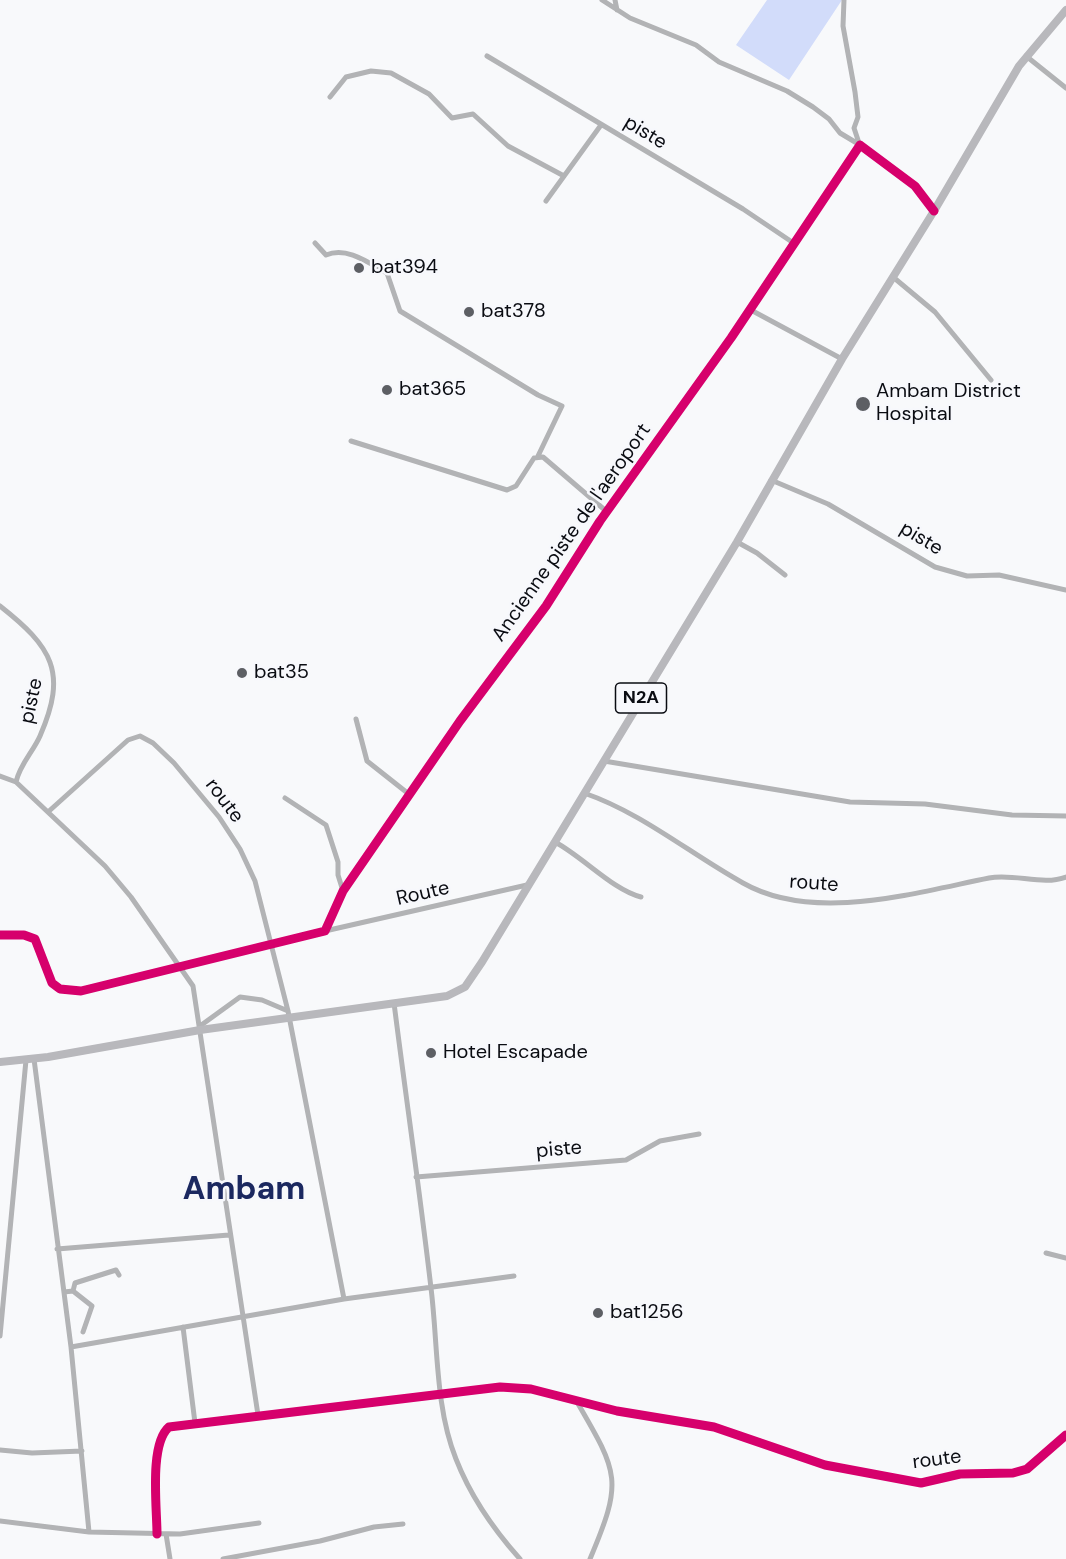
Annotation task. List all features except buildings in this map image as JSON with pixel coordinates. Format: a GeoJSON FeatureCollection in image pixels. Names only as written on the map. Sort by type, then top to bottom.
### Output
{"type":"FeatureCollection","features":[{"type":"Feature","properties":{"kind":"highway","name":"N2A"},"geometry":{"type":"LineString","coordinates":[[0,1062],[30,1060],[200,1028],[447,996],[465,987],[737,542],[842,359],[934,211],[1026,56],[1066,10]]}},
{"type":"Feature","properties":{"kind":"street"},"geometry":{"type":"LineString","coordinates":[[602,0],[630,18],[696,45],[719,62],[787,91],[813,107],[829,119],[840,133],[915,186],[934,211]]}},
{"type":"Feature","properties":{"kind":"street"},"geometry":{"type":"LineString","coordinates":[[615,0],[617,10]]}},
{"type":"Feature","properties":{"kind":"street"},"geometry":{"type":"LineString","coordinates":[[844,0],[843,26],[858,117],[854,128],[860,145]]}},
{"type":"Feature","properties":{"kind":"street","name":"piste"},"geometry":{"type":"LineString","coordinates":[[487,56],[743,209],[795,244]]}},
{"type":"Feature","properties":{"kind":"street"},"geometry":{"type":"LineString","coordinates":[[1026,56],[1066,88]]}},
{"type":"Feature","properties":{"kind":"street"},"geometry":{"type":"LineString","coordinates":[[330,97],[346,77],[371,71],[391,73],[429,94],[452,118],[473,114],[508,146],[564,176]]}},
{"type":"Feature","properties":{"kind":"street","name":"piste"},"geometry":{"type":"LineString","coordinates":[[546,201],[601,125]]}},
{"type":"Feature","properties":{"kind":"street","name":"Ancienne piste de l'aeroport"},"geometry":{"type":"LineString","coordinates":[[325,931],[343,891],[460,721],[546,606],[606,511],[795,244],[860,145]]}},
{"type":"Feature","properties":{"kind":"street"},"geometry":{"type":"LineString","coordinates":[[315,243],[326,255],[334,251],[358,257],[387,273],[400,311],[538,395],[562,406],[538,456],[531,462],[516,486],[507,490],[351,441]]}},
{"type":"Feature","properties":{"kind":"street"},"geometry":{"type":"LineString","coordinates":[[893,277],[935,312],[991,380]]}},
{"type":"Feature","properties":{"kind":"street"},"geometry":{"type":"LineString","coordinates":[[749,309],[842,359]]}},
{"type":"Feature","properties":{"kind":"street"},"geometry":{"type":"LineString","coordinates":[[538,456],[548,460],[606,511]]}},
{"type":"Feature","properties":{"kind":"street","name":"piste"},"geometry":{"type":"LineString","coordinates":[[771,480],[834,507],[935,567],[968,576],[999,575],[1066,590]]}},
{"type":"Feature","properties":{"kind":"street"},"geometry":{"type":"LineString","coordinates":[[737,542],[757,553],[785,575]]}},
{"type":"Feature","properties":{"kind":"street","name":"piste"},"geometry":{"type":"LineString","coordinates":[[0,606],[43,647],[51,661],[54,676],[52,695],[40,736],[20,767],[16,782]]}},
{"type":"Feature","properties":{"kind":"street"},"geometry":{"type":"LineString","coordinates":[[356,719],[367,761],[410,795]]}},
{"type":"Feature","properties":{"kind":"street","name":"route"},"geometry":{"type":"LineString","coordinates":[[48,812],[128,740],[140,736],[174,763],[232,836],[255,881],[273,946],[289,1015],[344,1299]]}},
{"type":"Feature","properties":{"kind":"street"},"geometry":{"type":"LineString","coordinates":[[602,761],[850,802],[925,804],[1012,815],[1066,816]]}},
{"type":"Feature","properties":{"kind":"street"},"geometry":{"type":"LineString","coordinates":[[0,776],[16,782],[105,866],[181,966],[195,992],[229,1235],[245,1316],[258,1415]]}},
{"type":"Feature","properties":{"kind":"street","name":"route"},"geometry":{"type":"LineString","coordinates":[[584,793],[634,815],[744,884],[776,897],[798,901],[830,903],[872,899],[1004,877],[1053,881],[1066,877]]}},
{"type":"Feature","properties":{"kind":"street"},"geometry":{"type":"LineString","coordinates":[[285,798],[326,825],[338,862],[338,875],[343,891]]}},
{"type":"Feature","properties":{"kind":"street"},"geometry":{"type":"LineString","coordinates":[[555,842],[579,856],[625,892],[642,897]]}},
{"type":"Feature","properties":{"kind":"street","name":"Route"},"geometry":{"type":"LineString","coordinates":[[325,931],[527,885]]}},
{"type":"Feature","properties":{"kind":"street"},"geometry":{"type":"LineString","coordinates":[[0,934],[24,935],[35,939],[52,983],[69,991],[81,991],[273,946],[325,931]]}},
{"type":"Feature","properties":{"kind":"street"},"geometry":{"type":"LineString","coordinates":[[200,1028],[240,997],[262,1000],[289,1015]]}},
{"type":"Feature","properties":{"kind":"street"},"geometry":{"type":"LineString","coordinates":[[394,1002],[431,1287],[441,1394],[455,1457],[462,1473],[497,1530],[520,1559]]}},
{"type":"Feature","properties":{"kind":"street"},"geometry":{"type":"LineString","coordinates":[[30,1060],[71,1347],[89,1532]]}},
{"type":"Feature","properties":{"kind":"street"},"geometry":{"type":"LineString","coordinates":[[0,1336],[30,1060]]}},
{"type":"Feature","properties":{"kind":"street","name":"piste"},"geometry":{"type":"LineString","coordinates":[[416,1177],[626,1160],[652,1143],[699,1134]]}},
{"type":"Feature","properties":{"kind":"street"},"geometry":{"type":"LineString","coordinates":[[57,1249],[229,1235]]}},
{"type":"Feature","properties":{"kind":"street"},"geometry":{"type":"LineString","coordinates":[[1046,1253],[1066,1258]]}},
{"type":"Feature","properties":{"kind":"street"},"geometry":{"type":"LineString","coordinates":[[72,1291],[75,1283],[91,1276],[116,1270],[119,1275]]}},
{"type":"Feature","properties":{"kind":"street"},"geometry":{"type":"LineString","coordinates":[[71,1347],[344,1299],[514,1276]]}},
{"type":"Feature","properties":{"kind":"street"},"geometry":{"type":"LineString","coordinates":[[64,1292],[72,1291],[92,1306],[83,1332]]}},
{"type":"Feature","properties":{"kind":"street"},"geometry":{"type":"LineString","coordinates":[[183,1327],[195,1423]]}},
{"type":"Feature","properties":{"kind":"street","name":"route"},"geometry":{"type":"LineString","coordinates":[[157,1534],[158,1444],[169,1427],[441,1394],[517,1387],[577,1402],[714,1427],[802,1457],[905,1482],[931,1483],[960,1474],[1013,1473],[1026,1469],[1066,1436]]}},
{"type":"Feature","properties":{"kind":"street"},"geometry":{"type":"LineString","coordinates":[[577,1402],[608,1461],[614,1481],[609,1516],[590,1559]]}},
{"type":"Feature","properties":{"kind":"street"},"geometry":{"type":"LineString","coordinates":[[0,1450],[51,1453],[82,1451]]}},
{"type":"Feature","properties":{"kind":"street"},"geometry":{"type":"LineString","coordinates":[[0,1521],[89,1532],[157,1534],[199,1533],[259,1523]]}},
{"type":"Feature","properties":{"kind":"street"},"geometry":{"type":"LineString","coordinates":[[223,1559],[320,1541],[374,1527],[403,1524]]}},
{"type":"Feature","properties":{"kind":"street"},"geometry":{"type":"LineString","coordinates":[[166,1534],[170,1559]]}},
{"type":"Feature","properties":{"kind":"shaded area"},"geometry":{"type":"Polygon","coordinates":[[[767,0],[842,0],[789,80],[736,45],[767,0]]]}},
{"type":"Feature","properties":{"kind":"cycle path"},"geometry":{"type":"LineString","coordinates":[[0,935],[24,935],[35,939],[52,983],[60,989],[81,991],[325,931],[343,891],[460,721],[546,606],[600,521],[731,338],[860,145],[915,186],[934,211]]}},
{"type":"Feature","properties":{"kind":"cycle path"},"geometry":{"type":"LineString","coordinates":[[157,1534],[156,1461],[163,1435],[169,1427],[500,1387],[531,1389],[617,1411],[714,1427],[825,1465],[921,1483],[960,1474],[1013,1473],[1027,1469],[1066,1435]]}},
{"type":"Feature","properties":{"kind":"place","name":"bat394"},"geometry":{"type":"Point","coordinates":[359,268]}},
{"type":"Feature","properties":{"kind":"place","name":"bat378"},"geometry":{"type":"Point","coordinates":[469,312]}},
{"type":"Feature","properties":{"kind":"place","name":"bat365"},"geometry":{"type":"Point","coordinates":[387,390]}},
{"type":"Feature","properties":{"kind":"place","name":"Ambam District Hospital"},"geometry":{"type":"Point","coordinates":[863,404]}},
{"type":"Feature","properties":{"kind":"place","name":"bat35"},"geometry":{"type":"Point","coordinates":[242,673]}},
{"type":"Feature","properties":{"kind":"place","name":"Hotel Escapade"},"geometry":{"type":"Point","coordinates":[431,1053]}},
{"type":"Feature","properties":{"kind":"place","name":"bat1256"},"geometry":{"type":"Point","coordinates":[598,1313]}},
{"type":"Feature","properties":{"kind":"district","name":"Ambam"},"geometry":{"type":"Point","coordinates":[244,1191]}}]}
